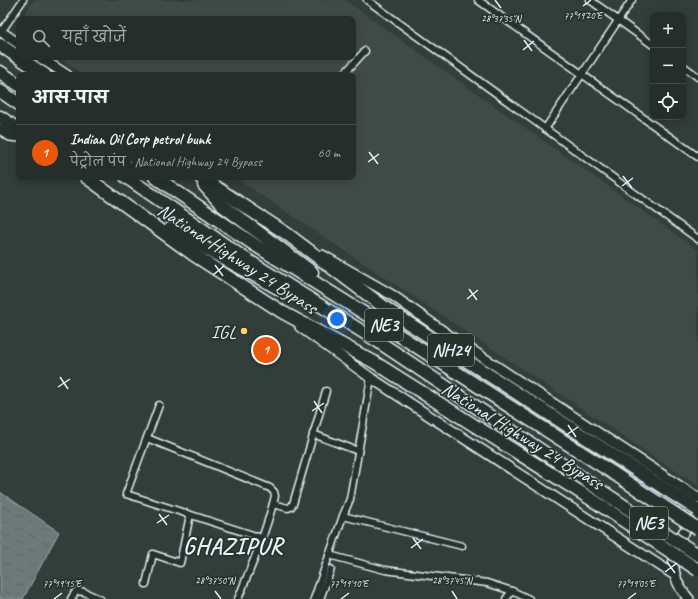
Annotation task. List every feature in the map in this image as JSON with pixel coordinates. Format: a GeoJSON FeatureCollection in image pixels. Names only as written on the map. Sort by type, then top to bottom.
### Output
{"type":"FeatureCollection","features":[{"type":"Feature","properties":{"kind":"highway"},"geometry":{"type":"LineString","coordinates":[[0,45],[16,53]]}},
{"type":"Feature","properties":{"kind":"highway"},"geometry":{"type":"LineString","coordinates":[[36,62],[43,72]]}},
{"type":"Feature","properties":{"kind":"highway"},"geometry":{"type":"LineString","coordinates":[[0,72],[16,83]]}},
{"type":"Feature","properties":{"kind":"highway"},"geometry":{"type":"LineString","coordinates":[[0,91],[16,102]]}},
{"type":"Feature","properties":{"kind":"highway"},"geometry":{"type":"LineString","coordinates":[[0,117],[16,128]]}},
{"type":"Feature","properties":{"kind":"highway","name":"National Highway 24 Bypass"},"geometry":{"type":"LineString","coordinates":[[90,180],[194,255],[282,312],[374,362],[594,501],[698,570]]}},
{"type":"Feature","properties":{"kind":"highway","name":"NE3"},"geometry":{"type":"LineString","coordinates":[[130,180],[241,256],[379,342],[698,555]]}},
{"type":"Feature","properties":{"kind":"highway","name":"NE3"},"geometry":{"type":"LineString","coordinates":[[159,180],[255,245],[386,327],[698,529]]}},
{"type":"Feature","properties":{"kind":"highway"},"geometry":{"type":"LineString","coordinates":[[199,180],[223,206],[386,327]]}},
{"type":"Feature","properties":{"kind":"highway","name":"National Highway 24 Bypass"},"geometry":{"type":"LineString","coordinates":[[205,180],[286,234],[388,310],[698,510]]}},
{"type":"Feature","properties":{"kind":"highway"},"geometry":{"type":"LineString","coordinates":[[127,206],[230,263],[379,342]]}},
{"type":"Feature","properties":{"kind":"street"},"geometry":{"type":"LineString","coordinates":[[16,42],[0,32],[24,0]]}},
{"type":"Feature","properties":{"kind":"street"},"geometry":{"type":"LineString","coordinates":[[367,0],[698,239]]}},
{"type":"Feature","properties":{"kind":"street"},"geometry":{"type":"LineString","coordinates":[[478,0],[698,157]]}},
{"type":"Feature","properties":{"kind":"street"},"geometry":{"type":"LineString","coordinates":[[590,0],[650,43]]}},
{"type":"Feature","properties":{"kind":"street"},"geometry":{"type":"LineString","coordinates":[[545,129],[632,0]]}},
{"type":"Feature","properties":{"kind":"street"},"geometry":{"type":"LineString","coordinates":[[346,72],[365,51]]}},
{"type":"Feature","properties":{"kind":"street"},"geometry":{"type":"LineString","coordinates":[[36,62],[60,72]]}},
{"type":"Feature","properties":{"kind":"street"},"geometry":{"type":"LineString","coordinates":[[686,68],[698,77]]}},
{"type":"Feature","properties":{"kind":"street"},"geometry":{"type":"LineString","coordinates":[[0,129],[10,136],[16,137]]}},
{"type":"Feature","properties":{"kind":"street"},"geometry":{"type":"LineString","coordinates":[[286,234],[392,295],[447,334],[698,498]]}},
{"type":"Feature","properties":{"kind":"street"},"geometry":{"type":"LineString","coordinates":[[282,312],[286,317],[371,378],[676,576]]}},
{"type":"Feature","properties":{"kind":"street"},"geometry":{"type":"LineString","coordinates":[[314,599],[350,499],[371,378]]}},
{"type":"Feature","properties":{"kind":"street"},"geometry":{"type":"LineString","coordinates":[[273,504],[288,508],[293,504],[326,391]]}},
{"type":"Feature","properties":{"kind":"street"},"geometry":{"type":"LineString","coordinates":[[159,404],[126,494],[262,538]]}},
{"type":"Feature","properties":{"kind":"street"},"geometry":{"type":"LineString","coordinates":[[314,434],[358,451]]}},
{"type":"Feature","properties":{"kind":"street"},"geometry":{"type":"LineString","coordinates":[[147,438],[270,488],[274,492],[275,496],[273,504],[254,562],[238,599]]}},
{"type":"Feature","properties":{"kind":"street"},"geometry":{"type":"LineString","coordinates":[[146,584],[152,554],[180,563],[190,515]]}},
{"type":"Feature","properties":{"kind":"street"},"geometry":{"type":"LineString","coordinates":[[343,516],[462,546]]}},
{"type":"Feature","properties":{"kind":"street"},"geometry":{"type":"LineString","coordinates":[[689,599],[680,586],[676,576],[674,553],[677,542],[683,532],[698,518]]}},
{"type":"Feature","properties":{"kind":"street"},"geometry":{"type":"LineString","coordinates":[[329,555],[385,570],[481,582],[512,591],[529,599]]}},
{"type":"Feature","properties":{"kind":"street"},"geometry":{"type":"LineString","coordinates":[[320,599],[331,570]]}},
{"type":"Feature","properties":{"kind":"street"},"geometry":{"type":"LineString","coordinates":[[679,599],[680,586]]}},
{"type":"Feature","properties":{"kind":"street"},"geometry":{"type":"LineString","coordinates":[[71,599],[76,591],[84,592],[100,599]]}},
{"type":"Feature","properties":{"kind":"street"},"geometry":{"type":"LineString","coordinates":[[506,599],[512,591]]}},
{"type":"Feature","properties":{"kind":"shaded area"},"geometry":{"type":"Polygon","coordinates":[[[34,0],[345,0],[698,250],[698,486],[239,180],[356,180],[356,72],[79,72],[62,60],[356,60],[356,16],[23,16],[34,0]]]}},
{"type":"Feature","properties":{"kind":"water"},"geometry":{"type":"Polygon","coordinates":[[[0,492],[59,532],[23,599],[0,599],[0,492]]]}},
{"type":"Feature","properties":{"kind":"place","name":"IGL"},"geometry":{"type":"Point","coordinates":[244,331]}},
{"type":"Feature","properties":{"kind":"place","name":"Indian Oil Corp petrol bunk"},"geometry":{"type":"Point","coordinates":[266,350]}},
{"type":"Feature","properties":{"kind":"district","name":"GHAZIPUR"},"geometry":{"type":"Point","coordinates":[233,546]}}]}
